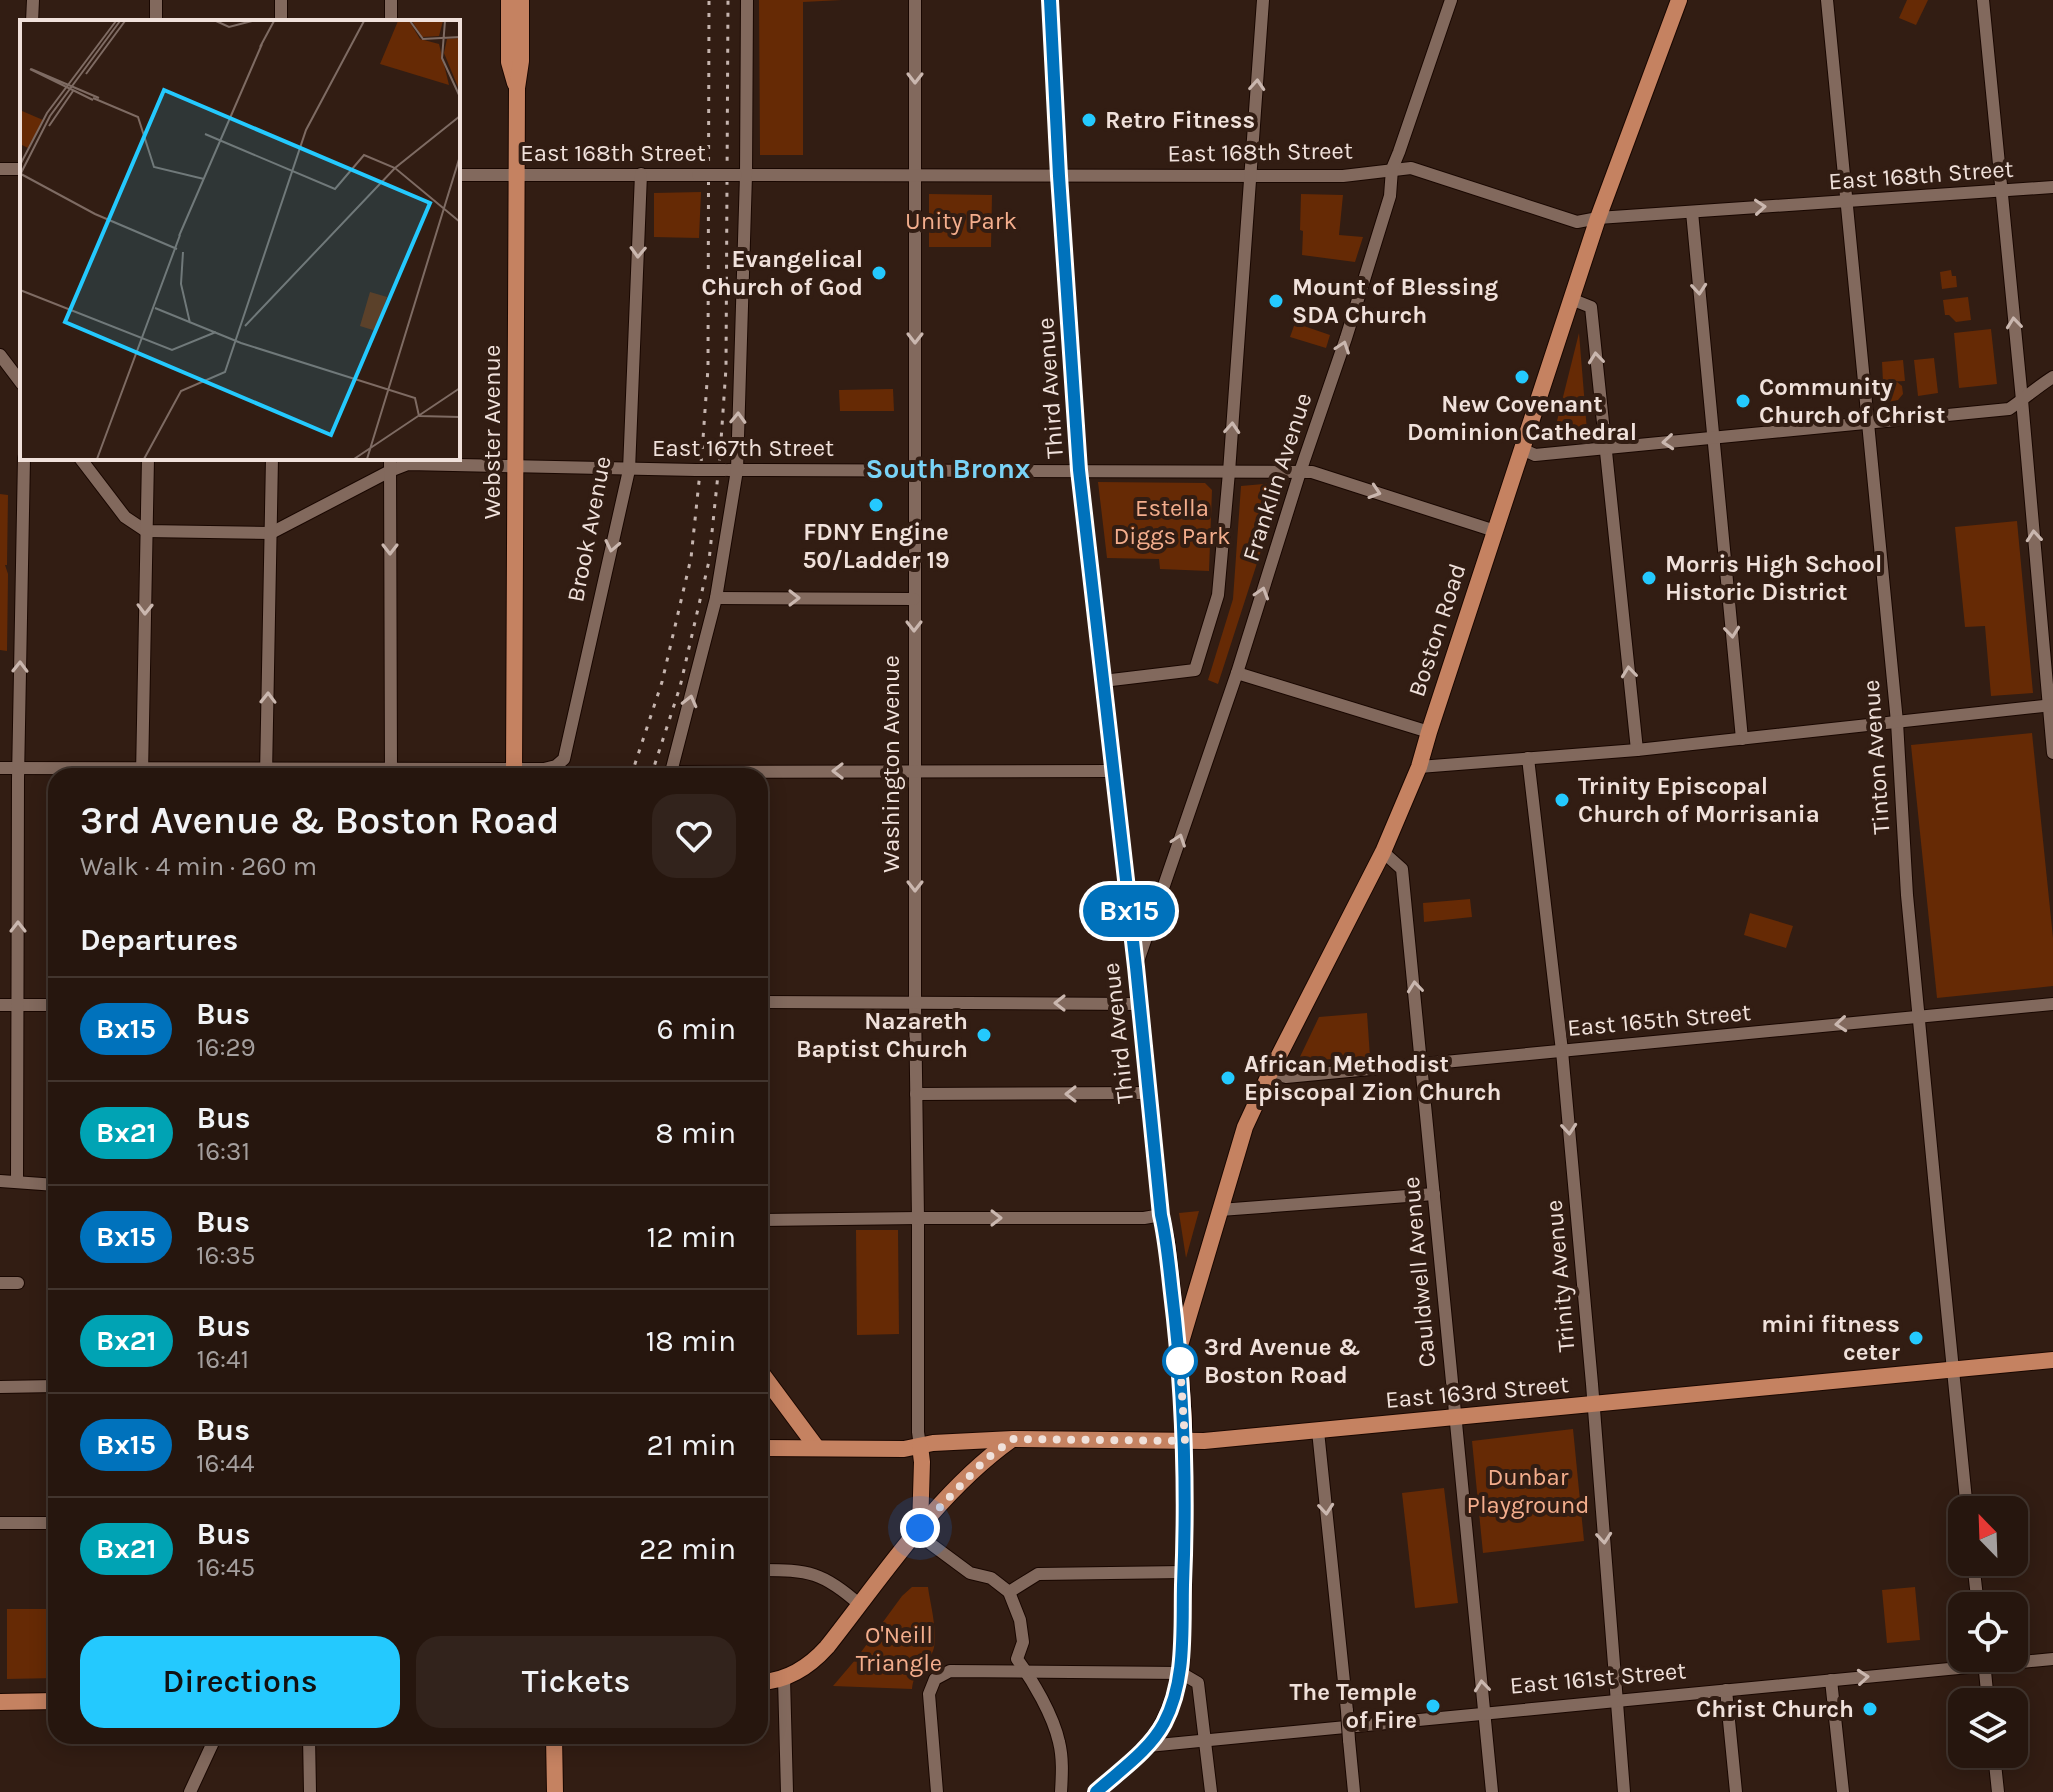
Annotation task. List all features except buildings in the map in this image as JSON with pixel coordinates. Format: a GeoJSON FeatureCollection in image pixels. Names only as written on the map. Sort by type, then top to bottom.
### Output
{"type":"FeatureCollection","features":[{"type":"Feature","properties":{"kind":"main road","name":"Webster Avenue"},"geometry":{"type":"LineString","coordinates":[[509,0],[509,62],[517,88]]}},
{"type":"Feature","properties":{"kind":"main road","name":"Webster Avenue"},"geometry":{"type":"LineString","coordinates":[[514,768],[517,88],[521,61],[521,0]]}},
{"type":"Feature","properties":{"kind":"main road","name":"Third Avenue"},"geometry":{"type":"LineString","coordinates":[[1050,0],[1079,470],[1161,1215],[1179,1348],[1185,1441],[1181,1673],[1164,1723],[1148,1746],[1096,1792]]}},
{"type":"Feature","properties":{"kind":"main road","name":"Boston Road"},"geometry":{"type":"LineString","coordinates":[[1179,1348],[1245,1127],[1383,852],[1419,767],[1598,218],[1679,0]]}},
{"type":"Feature","properties":{"kind":"main road"},"geometry":{"type":"LineString","coordinates":[[1172,1286],[1190,1281],[1205,1260]]}},
{"type":"Feature","properties":{"kind":"main road","name":"East 163rd Street"},"geometry":{"type":"LineString","coordinates":[[768,1448],[904,1449],[933,1443],[1013,1439],[1185,1441],[1318,1431],[2053,1360]]}},
{"type":"Feature","properties":{"kind":"main road"},"geometry":{"type":"LineString","coordinates":[[768,1382],[817,1448]]}},
{"type":"Feature","properties":{"kind":"main road"},"geometry":{"type":"LineString","coordinates":[[768,1681],[798,1672],[817,1658],[918,1531],[985,1460],[1013,1439]]}},
{"type":"Feature","properties":{"kind":"main road","name":"Washington Avenue"},"geometry":{"type":"LineString","coordinates":[[918,1531],[920,1446]]}},
{"type":"Feature","properties":{"kind":"main road"},"geometry":{"type":"LineString","coordinates":[[0,1702],[48,1701]]}},
{"type":"Feature","properties":{"kind":"main road"},"geometry":{"type":"LineString","coordinates":[[554,1744],[555,1792]]}},
{"type":"Feature","properties":{"kind":"street"},"geometry":{"type":"LineString","coordinates":[[32,20],[33,0]]}},
{"type":"Feature","properties":{"kind":"street"},"geometry":{"type":"LineString","coordinates":[[672,768],[716,598],[731,470],[747,0]]}},
{"type":"Feature","properties":{"kind":"street","name":"Washington Avenue"},"geometry":{"type":"LineString","coordinates":[[915,0],[915,1002],[920,1446]]}},
{"type":"Feature","properties":{"kind":"street"},"geometry":{"type":"LineString","coordinates":[[1103,681],[1195,670],[1218,595],[1263,0]]}},
{"type":"Feature","properties":{"kind":"street","name":"Franklin Avenue"},"geometry":{"type":"LineString","coordinates":[[1136,967],[1237,673],[1390,196],[1392,169],[1451,0]]}},
{"type":"Feature","properties":{"kind":"street","name":"Tinton Avenue"},"geometry":{"type":"LineString","coordinates":[[1827,0],[1897,722],[1907,895],[1966,1496]]}},
{"type":"Feature","properties":{"kind":"street"},"geometry":{"type":"LineString","coordinates":[[1983,0],[2053,753]]}},
{"type":"Feature","properties":{"kind":"street","name":"East 168th Street"},"geometry":{"type":"LineString","coordinates":[[460,175],[1343,176],[1411,168],[1577,222],[1598,218],[2053,187]]}},
{"type":"Feature","properties":{"kind":"street","name":"Brook Avenue"},"geometry":{"type":"LineString","coordinates":[[554,768],[564,759],[629,470],[641,174]]}},
{"type":"Feature","properties":{"kind":"street"},"geometry":{"type":"LineString","coordinates":[[1692,212],[1742,739]]}},
{"type":"Feature","properties":{"kind":"street"},"geometry":{"type":"LineString","coordinates":[[1571,299],[1591,307],[1637,750]]}},
{"type":"Feature","properties":{"kind":"street"},"geometry":{"type":"LineString","coordinates":[[0,355],[20,381]]}},
{"type":"Feature","properties":{"kind":"street"},"geometry":{"type":"LineString","coordinates":[[1522,449],[1535,455],[2009,409],[2053,377]]}},
{"type":"Feature","properties":{"kind":"street"},"geometry":{"type":"LineString","coordinates":[[17,1182],[24,460]]}},
{"type":"Feature","properties":{"kind":"street"},"geometry":{"type":"LineString","coordinates":[[82,460],[125,517],[146,531]]}},
{"type":"Feature","properties":{"kind":"street"},"geometry":{"type":"LineString","coordinates":[[142,768],[148,460]]}},
{"type":"Feature","properties":{"kind":"street"},"geometry":{"type":"LineString","coordinates":[[266,768],[272,460]]}},
{"type":"Feature","properties":{"kind":"street"},"geometry":{"type":"LineString","coordinates":[[390,464],[391,768]]}},
{"type":"Feature","properties":{"kind":"street","name":"East 167th Street"},"geometry":{"type":"LineString","coordinates":[[146,531],[271,533],[390,464],[408,464],[629,470],[1312,472],[1495,531]]}},
{"type":"Feature","properties":{"kind":"street"},"geometry":{"type":"LineString","coordinates":[[2038,585],[2053,583]]}},
{"type":"Feature","properties":{"kind":"street"},"geometry":{"type":"LineString","coordinates":[[716,598],[914,599]]}},
{"type":"Feature","properties":{"kind":"street"},"geometry":{"type":"LineString","coordinates":[[1237,673],[1429,732]]}},
{"type":"Feature","properties":{"kind":"street"},"geometry":{"type":"LineString","coordinates":[[1419,767],[1637,750],[2051,706]]}},
{"type":"Feature","properties":{"kind":"street","name":"Trinity Avenue"},"geometry":{"type":"LineString","coordinates":[[1528,758],[1562,1051],[1624,1792]]}},
{"type":"Feature","properties":{"kind":"street"},"geometry":{"type":"LineString","coordinates":[[0,768],[48,769]]}},
{"type":"Feature","properties":{"kind":"street"},"geometry":{"type":"LineString","coordinates":[[768,773],[1113,771]]}},
{"type":"Feature","properties":{"kind":"street","name":"Cauldwell Avenue"},"geometry":{"type":"LineString","coordinates":[[1383,852],[1402,869],[1492,1792]]}},
{"type":"Feature","properties":{"kind":"street"},"geometry":{"type":"LineString","coordinates":[[768,1002],[1138,1004]]}},
{"type":"Feature","properties":{"kind":"street","name":"East 165th Street"},"geometry":{"type":"LineString","coordinates":[[1270,1073],[1286,1077],[2053,1004]]}},
{"type":"Feature","properties":{"kind":"street"},"geometry":{"type":"LineString","coordinates":[[0,1005],[48,1005]]}},
{"type":"Feature","properties":{"kind":"street"},"geometry":{"type":"LineString","coordinates":[[916,1094],[1149,1093]]}},
{"type":"Feature","properties":{"kind":"street"},"geometry":{"type":"LineString","coordinates":[[0,1181],[48,1184]]}},
{"type":"Feature","properties":{"kind":"street"},"geometry":{"type":"LineString","coordinates":[[1220,1210],[1434,1194]]}},
{"type":"Feature","properties":{"kind":"street"},"geometry":{"type":"LineString","coordinates":[[768,1220],[1144,1218],[1161,1215]]}},
{"type":"Feature","properties":{"kind":"street"},"geometry":{"type":"LineString","coordinates":[[0,1283],[18,1283]]}},
{"type":"Feature","properties":{"kind":"street"},"geometry":{"type":"LineString","coordinates":[[0,1387],[48,1386]]}},
{"type":"Feature","properties":{"kind":"street"},"geometry":{"type":"LineString","coordinates":[[1318,1431],[1354,1792]]}},
{"type":"Feature","properties":{"kind":"street"},"geometry":{"type":"LineString","coordinates":[[0,1523],[48,1523]]}},
{"type":"Feature","properties":{"kind":"street"},"geometry":{"type":"LineString","coordinates":[[918,1531],[970,1573],[991,1578],[1009,1592],[1020,1620],[1023,1642],[1017,1659],[1028,1673],[1057,1733],[1062,1764],[1061,1792]]}},
{"type":"Feature","properties":{"kind":"street"},"geometry":{"type":"LineString","coordinates":[[768,1570],[816,1574],[860,1605]]}},
{"type":"Feature","properties":{"kind":"street"},"geometry":{"type":"LineString","coordinates":[[1009,1592],[1038,1574],[1184,1572]]}},
{"type":"Feature","properties":{"kind":"street","name":"East 161st Street"},"geometry":{"type":"LineString","coordinates":[[2028,1660],[2053,1659]]}},
{"type":"Feature","properties":{"kind":"street","name":"East 161st Street"},"geometry":{"type":"LineString","coordinates":[[1148,1746],[1948,1666]]}},
{"type":"Feature","properties":{"kind":"street"},"geometry":{"type":"LineString","coordinates":[[937,1792],[929,1694],[935,1679],[950,1671],[1181,1673],[1198,1683],[1211,1792]]}},
{"type":"Feature","properties":{"kind":"street"},"geometry":{"type":"LineString","coordinates":[[784,1678],[787,1792]]}},
{"type":"Feature","properties":{"kind":"street"},"geometry":{"type":"LineString","coordinates":[[1831,1680],[1843,1792]]}},
{"type":"Feature","properties":{"kind":"street"},"geometry":{"type":"LineString","coordinates":[[1726,1690],[1736,1792]]}},
{"type":"Feature","properties":{"kind":"street"},"geometry":{"type":"LineString","coordinates":[[190,1792],[212,1744]]}},
{"type":"Feature","properties":{"kind":"street"},"geometry":{"type":"LineString","coordinates":[[309,1744],[310,1792]]}},
{"type":"Feature","properties":{"kind":"street"},"geometry":{"type":"LineString","coordinates":[[1995,1768],[1998,1792]]}},
{"type":"Feature","properties":{"kind":"green space"},"geometry":{"type":"Polygon","coordinates":[[[759,0],[842,0],[803,2],[803,155],[760,155],[759,0]]]}},
{"type":"Feature","properties":{"kind":"green space"},"geometry":{"type":"Polygon","coordinates":[[[1907,0],[1928,0],[1916,25],[1899,18],[1907,0]]]}},
{"type":"Feature","properties":{"kind":"green space"},"geometry":{"type":"Polygon","coordinates":[[[701,192],[699,238],[654,237],[654,193],[701,192]]]}},
{"type":"Feature","properties":{"kind":"green space","name":"Unity Park"},"geometry":{"type":"Polygon","coordinates":[[[929,194],[992,195],[991,247],[929,247],[929,194]]]}},
{"type":"Feature","properties":{"kind":"green space"},"geometry":{"type":"Polygon","coordinates":[[[1301,194],[1343,195],[1339,235],[1363,237],[1355,262],[1302,255],[1301,194]]]}},
{"type":"Feature","properties":{"kind":"green space"},"geometry":{"type":"Polygon","coordinates":[[[1951,270],[1952,276],[1956,276],[1957,287],[1942,289],[1940,272],[1951,270]]]}},
{"type":"Feature","properties":{"kind":"green space"},"geometry":{"type":"Polygon","coordinates":[[[1968,297],[1971,320],[1956,322],[1945,315],[1943,300],[1968,297]]]}},
{"type":"Feature","properties":{"kind":"green space"},"geometry":{"type":"Polygon","coordinates":[[[1295,323],[1330,335],[1326,348],[1290,337],[1295,323]]]}},
{"type":"Feature","properties":{"kind":"green space"},"geometry":{"type":"Polygon","coordinates":[[[1991,329],[1997,384],[1959,388],[1954,333],[1991,329]]]}},
{"type":"Feature","properties":{"kind":"green space"},"geometry":{"type":"Polygon","coordinates":[[[1579,333],[1587,431],[1554,433],[1579,333]]]}},
{"type":"Feature","properties":{"kind":"green space"},"geometry":{"type":"Polygon","coordinates":[[[1934,358],[1938,393],[1918,396],[1914,360],[1934,358]]]}},
{"type":"Feature","properties":{"kind":"green space"},"geometry":{"type":"Polygon","coordinates":[[[1903,360],[1905,381],[1883,382],[1882,362],[1903,360]]]}},
{"type":"Feature","properties":{"kind":"green space"},"geometry":{"type":"Polygon","coordinates":[[[1897,382],[1902,386],[1903,394],[1898,400],[1888,402],[1879,397],[1878,384],[1897,382]]]}},
{"type":"Feature","properties":{"kind":"green space"},"geometry":{"type":"Polygon","coordinates":[[[893,389],[894,411],[840,411],[839,390],[893,389]]]}},
{"type":"Feature","properties":{"kind":"green space","name":"Estella Diggs Park"},"geometry":{"type":"Polygon","coordinates":[[[1098,482],[1205,483],[1212,490],[1209,571],[1160,569],[1159,559],[1107,558],[1098,482]]]}},
{"type":"Feature","properties":{"kind":"green space"},"geometry":{"type":"Polygon","coordinates":[[[1276,483],[1281,489],[1218,684],[1208,680],[1233,599],[1241,486],[1276,483]]]}},
{"type":"Feature","properties":{"kind":"green space"},"geometry":{"type":"Polygon","coordinates":[[[0,494],[8,495],[5,565],[8,574],[7,651],[0,650],[0,494]]]}},
{"type":"Feature","properties":{"kind":"green space"},"geometry":{"type":"Polygon","coordinates":[[[2017,521],[2033,693],[1991,696],[1985,626],[1965,627],[1955,527],[2017,521]]]}},
{"type":"Feature","properties":{"kind":"green space"},"geometry":{"type":"Polygon","coordinates":[[[2032,733],[2053,938],[2053,986],[1937,998],[1911,745],[2032,733]]]}},
{"type":"Feature","properties":{"kind":"green space"},"geometry":{"type":"Polygon","coordinates":[[[1470,899],[1472,917],[1424,922],[1423,903],[1470,899]]]}},
{"type":"Feature","properties":{"kind":"green space"},"geometry":{"type":"Polygon","coordinates":[[[1750,913],[1793,926],[1786,948],[1744,935],[1750,913]]]}},
{"type":"Feature","properties":{"kind":"green space"},"geometry":{"type":"Polygon","coordinates":[[[1367,1013],[1370,1057],[1298,1061],[1319,1017],[1367,1013]]]}},
{"type":"Feature","properties":{"kind":"green space"},"geometry":{"type":"Polygon","coordinates":[[[1199,1211],[1186,1258],[1179,1213],[1199,1211]]]}},
{"type":"Feature","properties":{"kind":"green space"},"geometry":{"type":"Polygon","coordinates":[[[856,1230],[898,1230],[899,1334],[857,1335],[856,1230]]]}},
{"type":"Feature","properties":{"kind":"green space","name":"Dunbar Playground"},"geometry":{"type":"Polygon","coordinates":[[[1573,1429],[1584,1541],[1483,1553],[1472,1441],[1573,1429]]]}},
{"type":"Feature","properties":{"kind":"green space"},"geometry":{"type":"Polygon","coordinates":[[[1444,1488],[1458,1603],[1415,1608],[1402,1493],[1444,1488]]]}},
{"type":"Feature","properties":{"kind":"green space","name":"O'Neill Triangle"},"geometry":{"type":"Polygon","coordinates":[[[912,1587],[928,1587],[935,1645],[915,1677],[912,1689],[833,1686],[902,1596],[912,1587]]]}},
{"type":"Feature","properties":{"kind":"green space"},"geometry":{"type":"Polygon","coordinates":[[[1915,1587],[1920,1640],[1887,1643],[1882,1590],[1915,1587]]]}},
{"type":"Feature","properties":{"kind":"green space"},"geometry":{"type":"Polygon","coordinates":[[[7,1609],[48,1609],[48,1678],[7,1679],[7,1609]]]}},
{"type":"Feature","properties":{"kind":"railway"},"geometry":{"type":"LineString","coordinates":[[634,768],[662,682],[691,558],[702,453],[708,368],[709,0]]}},
{"type":"Feature","properties":{"kind":"railway"},"geometry":{"type":"LineString","coordinates":[[654,768],[680,687],[709,561],[720,455],[726,368],[728,0]]}},
{"type":"Feature","properties":{"kind":"bus line","name":"Bx15"},"geometry":{"type":"LineString","coordinates":[[1050,0],[1079,470],[1161,1215],[1179,1348],[1185,1441],[1181,1673],[1164,1723],[1148,1746],[1096,1792]]}},
{"type":"Feature","properties":{"kind":"place","name":"Retro Fitness"},"geometry":{"type":"Point","coordinates":[1089,120]}},
{"type":"Feature","properties":{"kind":"place","name":"Evangelical Church of God"},"geometry":{"type":"Point","coordinates":[879,273]}},
{"type":"Feature","properties":{"kind":"place","name":"Mount of Blessing SDA Church"},"geometry":{"type":"Point","coordinates":[1276,301]}},
{"type":"Feature","properties":{"kind":"place","name":"New Covenant Dominion Cathedral"},"geometry":{"type":"Point","coordinates":[1522,377]}},
{"type":"Feature","properties":{"kind":"place","name":"Community Church of Christ"},"geometry":{"type":"Point","coordinates":[1743,401]}},
{"type":"Feature","properties":{"kind":"place","name":"FDNY Engine 50/Ladder 19"},"geometry":{"type":"Point","coordinates":[876,505]}},
{"type":"Feature","properties":{"kind":"place","name":"Morris High School Historic District"},"geometry":{"type":"Point","coordinates":[1649,578]}},
{"type":"Feature","properties":{"kind":"place","name":"Trinity Episcopal Church of Morrisania"},"geometry":{"type":"Point","coordinates":[1562,800]}},
{"type":"Feature","properties":{"kind":"place","name":"Nazareth Baptist Church"},"geometry":{"type":"Point","coordinates":[984,1035]}},
{"type":"Feature","properties":{"kind":"place","name":"African Methodist Episcopal Zion Church"},"geometry":{"type":"Point","coordinates":[1228,1078]}},
{"type":"Feature","properties":{"kind":"place","name":"mini fitness ceter"},"geometry":{"type":"Point","coordinates":[1916,1338]}},
{"type":"Feature","properties":{"kind":"place","name":"3rd Avenue & Boston Road"},"geometry":{"type":"Point","coordinates":[1180,1361]}},
{"type":"Feature","properties":{"kind":"place","name":"The Temple of Fire"},"geometry":{"type":"Point","coordinates":[1433,1706]}},
{"type":"Feature","properties":{"kind":"place","name":"Christ Church"},"geometry":{"type":"Point","coordinates":[1870,1709]}},
{"type":"Feature","properties":{"kind":"district","name":"South Bronx"},"geometry":{"type":"Point","coordinates":[948,468]}},
{"type":"Feature","properties":{"kind":"route"},"geometry":{"type":"LineString","coordinates":[[920,1528],[985,1460],[1013,1439],[1185,1441],[1179,1348],[1180,1361]]}}]}
